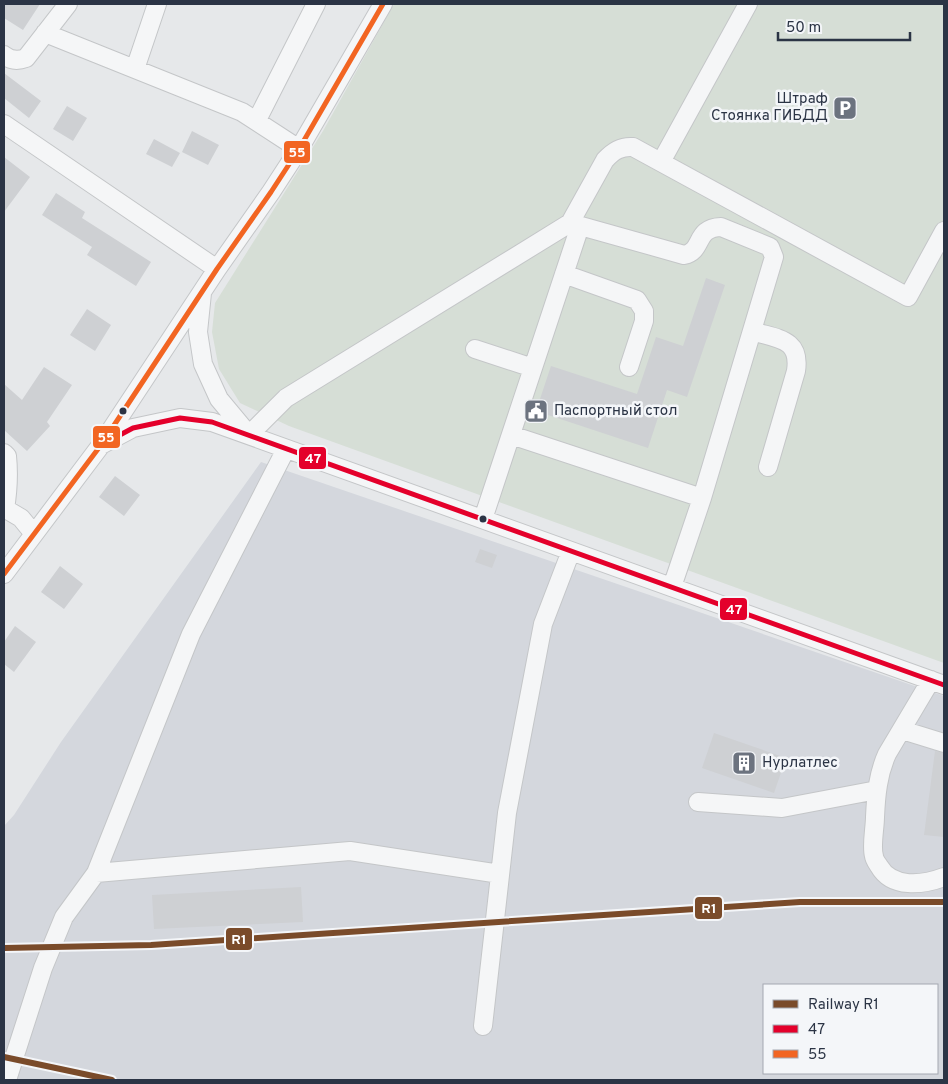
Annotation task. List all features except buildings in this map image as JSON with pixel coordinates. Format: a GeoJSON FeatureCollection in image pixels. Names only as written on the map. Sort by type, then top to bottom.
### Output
{"type":"FeatureCollection","features":[{"type":"Feature","properties":{"kind":"street"},"geometry":{"type":"LineString","coordinates":[[4,56],[12,60],[26,58],[68,4]]}},
{"type":"Feature","properties":{"kind":"street"},"geometry":{"type":"LineString","coordinates":[[135,69],[157,4]]}},
{"type":"Feature","properties":{"kind":"street"},"geometry":{"type":"LineString","coordinates":[[256,120],[316,4]]}},
{"type":"Feature","properties":{"kind":"street"},"geometry":{"type":"LineString","coordinates":[[4,574],[101,445],[217,268],[300,149],[383,4]]}},
{"type":"Feature","properties":{"kind":"street"},"geometry":{"type":"LineString","coordinates":[[660,162],[748,4]]}},
{"type":"Feature","properties":{"kind":"street"},"geometry":{"type":"LineString","coordinates":[[45,33],[242,112],[300,149]]}},
{"type":"Feature","properties":{"kind":"street"},"geometry":{"type":"LineString","coordinates":[[4,124],[217,268]]}},
{"type":"Feature","properties":{"kind":"street"},"geometry":{"type":"LineString","coordinates":[[483,519],[564,274],[575,224],[605,160],[620,148],[633,147],[908,297],[944,232]]}},
{"type":"Feature","properties":{"kind":"street"},"geometry":{"type":"LineString","coordinates":[[249,435],[286,398],[575,224],[684,255],[694,250],[702,234],[720,226],[770,247],[774,257],[702,498],[672,587]]}},
{"type":"Feature","properties":{"kind":"street"},"geometry":{"type":"LineString","coordinates":[[564,274],[637,300],[644,311],[644,321],[629,367]]}},
{"type":"Feature","properties":{"kind":"street"},"geometry":{"type":"LineString","coordinates":[[202,293],[198,332],[203,364],[218,399],[249,435]]}},
{"type":"Feature","properties":{"kind":"street"},"geometry":{"type":"LineString","coordinates":[[752,331],[788,342],[795,350],[798,360],[768,467]]}},
{"type":"Feature","properties":{"kind":"street"},"geometry":{"type":"LineString","coordinates":[[475,349],[533,368]]}},
{"type":"Feature","properties":{"kind":"street"},"geometry":{"type":"LineString","coordinates":[[101,445],[133,428],[180,418],[212,422],[938,682],[902,730],[885,759],[877,790],[874,856],[882,871],[895,880],[909,884],[928,883],[944,878]]}},
{"type":"Feature","properties":{"kind":"street"},"geometry":{"type":"LineString","coordinates":[[511,435],[702,498]]}},
{"type":"Feature","properties":{"kind":"street"},"geometry":{"type":"LineString","coordinates":[[7,1080],[43,968],[64,916],[96,873],[191,634],[286,449]]}},
{"type":"Feature","properties":{"kind":"street"},"geometry":{"type":"LineString","coordinates":[[4,453],[7,456],[9,489],[4,509],[21,518],[34,534]]}},
{"type":"Feature","properties":{"kind":"street"},"geometry":{"type":"LineString","coordinates":[[483,1026],[507,813],[543,624],[571,551]]}},
{"type":"Feature","properties":{"kind":"street"},"geometry":{"type":"LineString","coordinates":[[902,730],[944,743]]}},
{"type":"Feature","properties":{"kind":"street"},"geometry":{"type":"LineString","coordinates":[[698,802],[782,808],[877,790]]}},
{"type":"Feature","properties":{"kind":"street"},"geometry":{"type":"LineString","coordinates":[[96,873],[350,851],[500,874]]}},
{"type":"Feature","properties":{"kind":"shaded area"},"geometry":{"type":"Polygon","coordinates":[[[394,4],[944,4],[944,663],[289,426],[240,403],[219,369],[212,332],[215,303],[323,131],[394,4]]]}},
{"type":"Feature","properties":{"kind":"shaded area"},"geometry":{"type":"Polygon","coordinates":[[[261,462],[944,696],[944,1080],[4,1080],[4,826],[14,815],[61,742],[261,462]]]}},
{"type":"Feature","properties":{"kind":"rail line","name":"R1"},"geometry":{"type":"LineString","coordinates":[[4,948],[151,945],[800,902],[944,902]]}},
{"type":"Feature","properties":{"kind":"rail line","name":"R1"},"geometry":{"type":"LineString","coordinates":[[4,1057],[112,1080]]}},
{"type":"Feature","properties":{"kind":"transit line","name":"55"},"geometry":{"type":"LineString","coordinates":[[4,574],[101,445],[217,269],[271,192],[299,149],[383,4]]}},
{"type":"Feature","properties":{"kind":"transit line","name":"47"},"geometry":{"type":"LineString","coordinates":[[101,445],[133,428],[180,418],[212,422],[944,685]]}},
{"type":"Feature","properties":{"kind":"place","name":"Штраф Стоянка ГИБДД"},"geometry":{"type":"Point","coordinates":[845,108]}},
{"type":"Feature","properties":{"kind":"place","name":"Паспортный стол"},"geometry":{"type":"Point","coordinates":[536,411]}},
{"type":"Feature","properties":{"kind":"place","name":"Нурлатлес"},"geometry":{"type":"Point","coordinates":[744,763]}}]}
